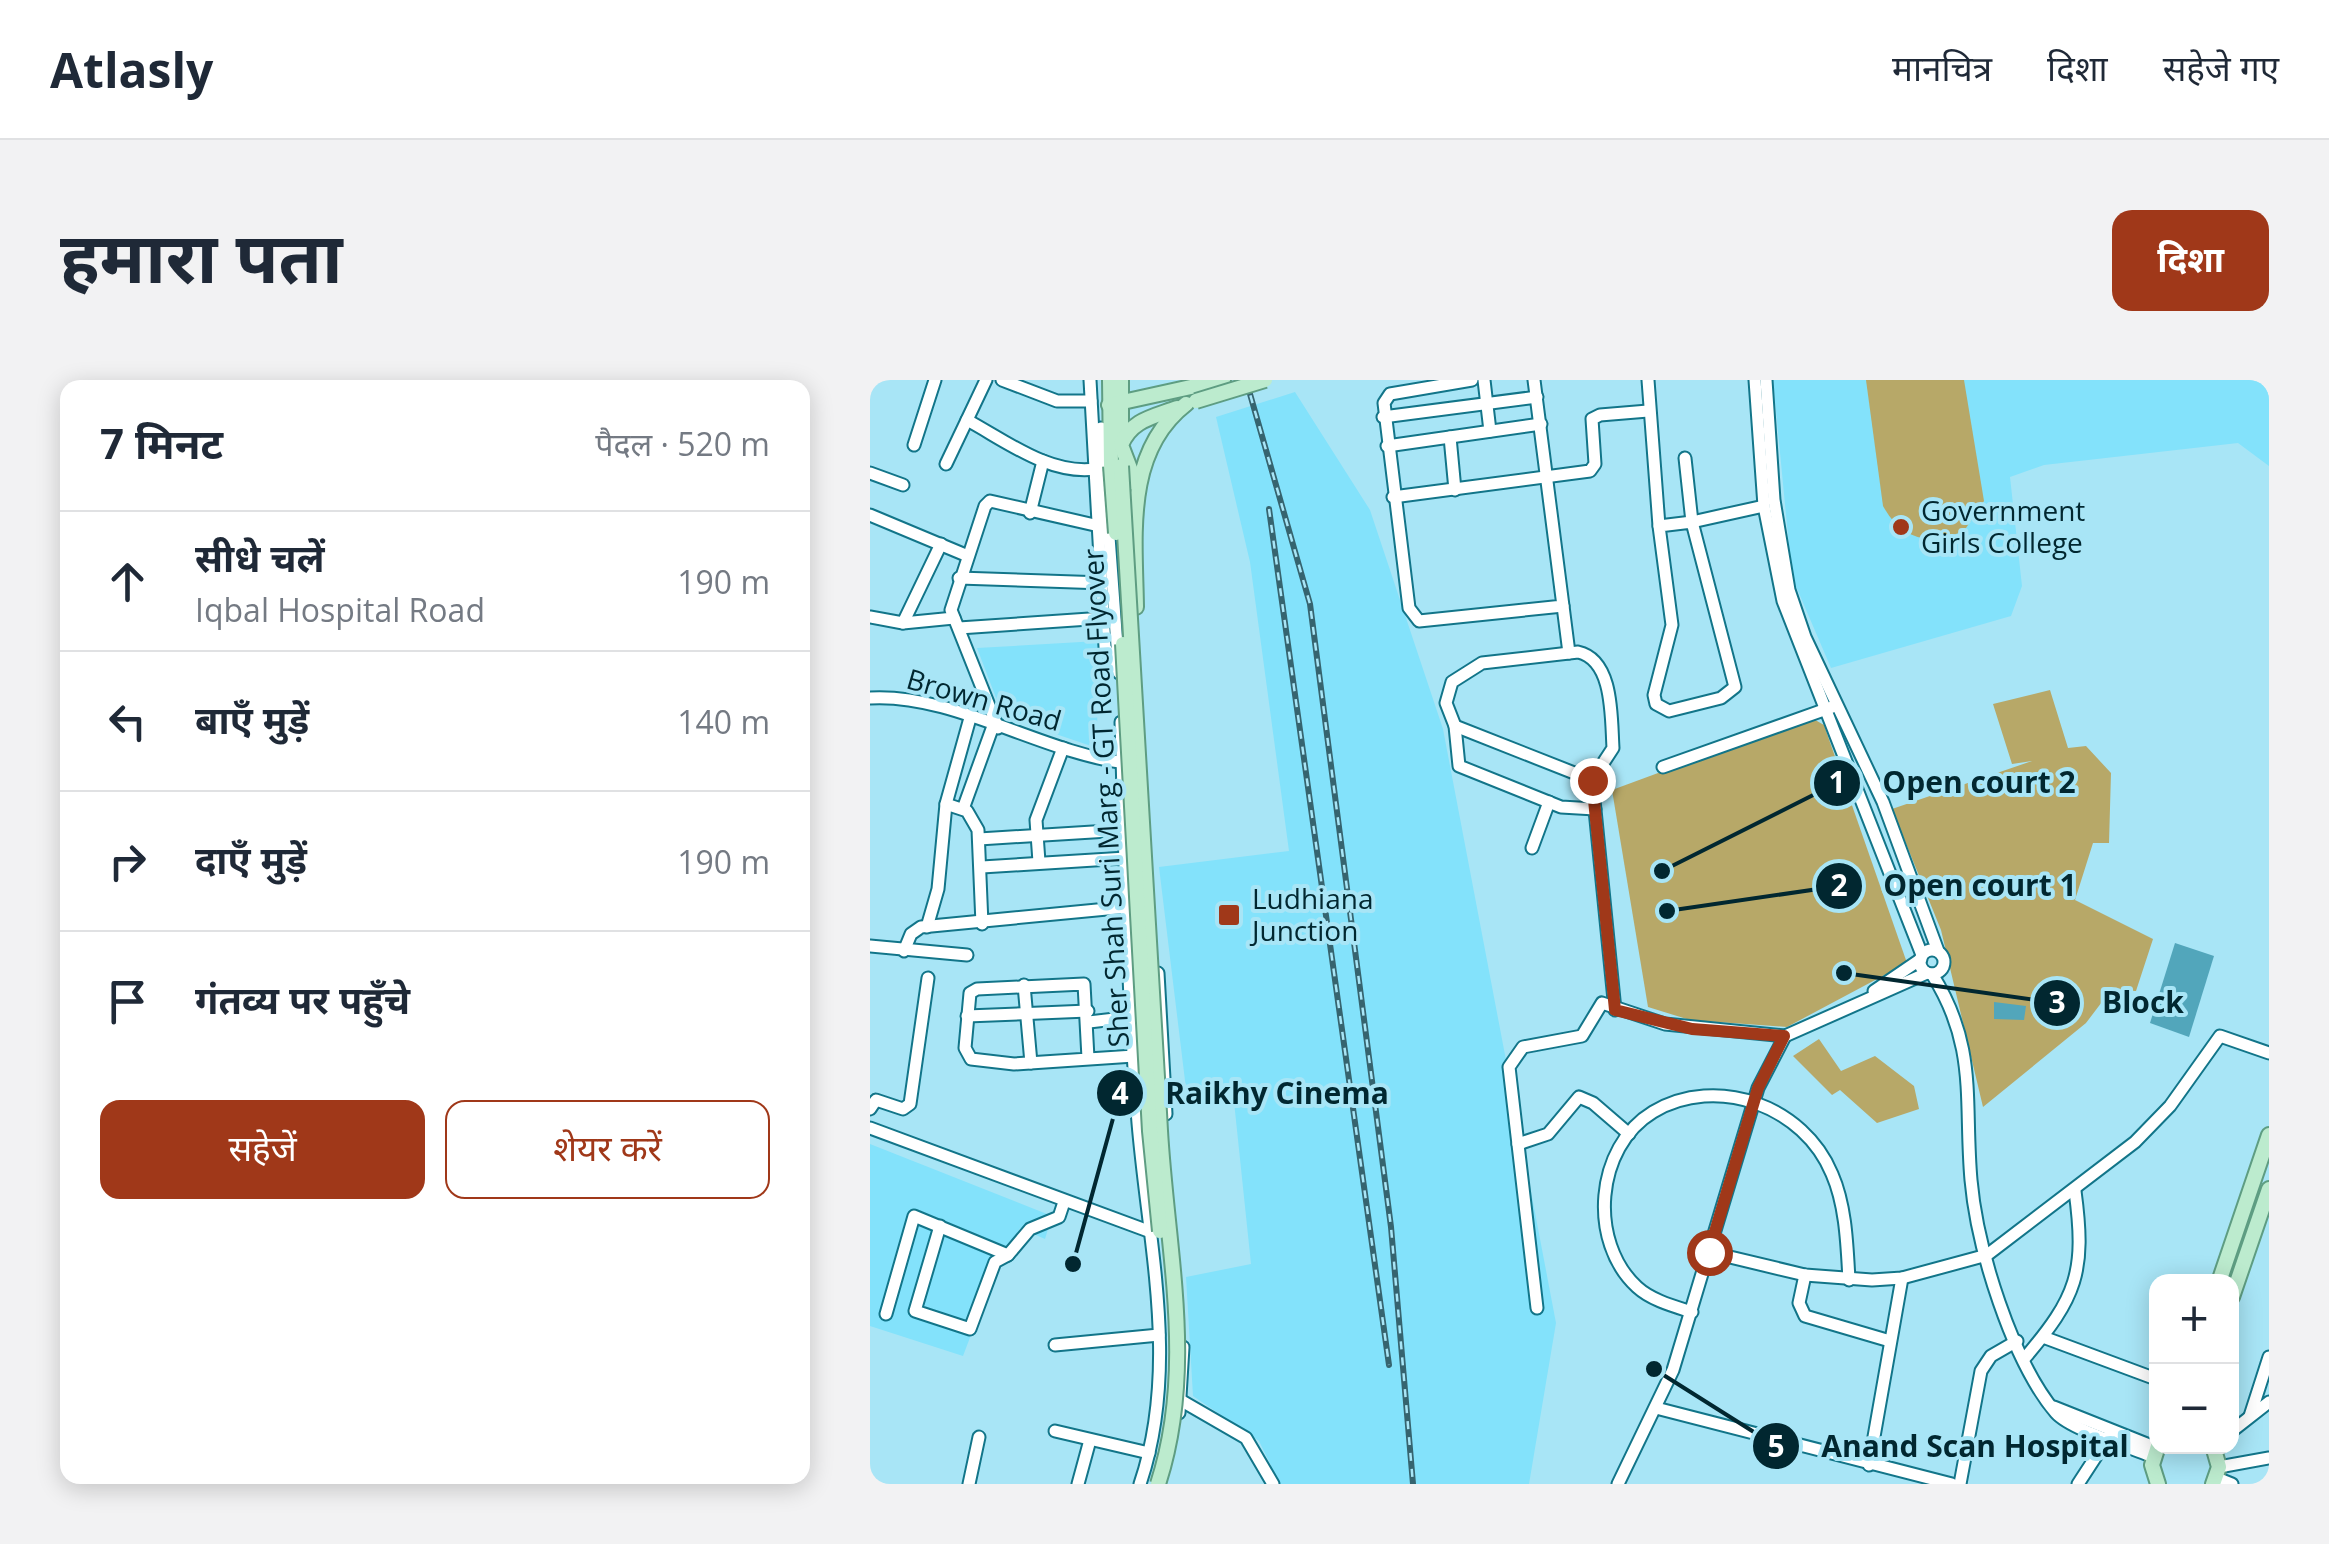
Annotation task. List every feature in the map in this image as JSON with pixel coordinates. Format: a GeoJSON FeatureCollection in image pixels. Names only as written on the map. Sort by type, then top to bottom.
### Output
{"type":"FeatureCollection","features":[{"type":"Feature","properties":{"kind":"main road"},"geometry":{"type":"LineString","coordinates":[[1110,380],[1115,404]]}},
{"type":"Feature","properties":{"kind":"main road"},"geometry":{"type":"LineString","coordinates":[[1102,428],[1115,404],[1121,380]]}},
{"type":"Feature","properties":{"kind":"main road"},"geometry":{"type":"LineString","coordinates":[[1138,490],[1121,445],[1136,423],[1223,380]]}},
{"type":"Feature","properties":{"kind":"main road"},"geometry":{"type":"LineString","coordinates":[[1121,420],[1265,380]]}},
{"type":"Feature","properties":{"kind":"main road"},"geometry":{"type":"LineString","coordinates":[[1115,404],[1186,400]]}},
{"type":"Feature","properties":{"kind":"main road"},"geometry":{"type":"LineString","coordinates":[[1138,665],[1138,490],[1152,441],[1186,400]]}},
{"type":"Feature","properties":{"kind":"main road","name":"Sher Shah Suri Marg - GT Road Flyover"},"geometry":{"type":"LineString","coordinates":[[1115,404],[1121,420],[1162,1160],[1180,1349],[1179,1392],[1161,1484]]}},
{"type":"Feature","properties":{"kind":"main road","name":"Sher Shah Suri Marg - GT Road Flyover"},"geometry":{"type":"LineString","coordinates":[[1115,404],[1150,1131],[1170,1347],[1170,1400],[1150,1484]]}},
{"type":"Feature","properties":{"kind":"main road"},"geometry":{"type":"LineString","coordinates":[[2222,1274],[2269,1135]]}},
{"type":"Feature","properties":{"kind":"main road"},"geometry":{"type":"LineString","coordinates":[[2239,1277],[2269,1190]]}},
{"type":"Feature","properties":{"kind":"main road"},"geometry":{"type":"LineString","coordinates":[[2156,1454],[2158,1484]]}},
{"type":"Feature","properties":{"kind":"street"},"geometry":{"type":"LineString","coordinates":[[914,445],[935,380]]}},
{"type":"Feature","properties":{"kind":"street"},"geometry":{"type":"LineString","coordinates":[[946,464],[986,380]]}},
{"type":"Feature","properties":{"kind":"street"},"geometry":{"type":"LineString","coordinates":[[1002,380],[1056,401],[1091,401]]}},
{"type":"Feature","properties":{"kind":"street"},"geometry":{"type":"LineString","coordinates":[[1090,380],[1107,656],[1119,672],[1126,674],[1138,665]]}},
{"type":"Feature","properties":{"kind":"street"},"geometry":{"type":"LineString","coordinates":[[1163,380],[1186,400]]}},
{"type":"Feature","properties":{"kind":"street"},"geometry":{"type":"LineString","coordinates":[[1472,380],[1390,394],[1383,417],[1409,608],[1416,620],[1563,606]]}},
{"type":"Feature","properties":{"kind":"street"},"geometry":{"type":"LineString","coordinates":[[1484,380],[1490,432]]}},
{"type":"Feature","properties":{"kind":"street"},"geometry":{"type":"LineString","coordinates":[[1534,380],[1568,654]]}},
{"type":"Feature","properties":{"kind":"street"},"geometry":{"type":"LineString","coordinates":[[1648,380],[1659,526],[1672,626],[1654,695],[1660,707],[1674,710],[1721,698],[1735,687],[1692,522],[1685,458]]}},
{"type":"Feature","properties":{"kind":"street"},"geometry":{"type":"LineString","coordinates":[[1537,1308],[1510,1067],[1513,1058],[1531,1043],[1582,1036],[1602,1002],[1615,1010],[1692,1029],[1784,1036],[1871,994],[1934,972],[1945,960],[1938,951],[1882,802],[1782,602],[1764,506],[1755,380]]}},
{"type":"Feature","properties":{"kind":"street"},"geometry":{"type":"LineString","coordinates":[[1766,380],[1774,500],[1789,590],[1921,957],[1945,995],[1968,1067],[1971,1181],[1987,1255],[2017,1341],[2060,1416],[2108,1438],[2149,1449]]}},
{"type":"Feature","properties":{"kind":"street"},"geometry":{"type":"LineString","coordinates":[[1383,417],[1538,397]]}},
{"type":"Feature","properties":{"kind":"street"},"geometry":{"type":"LineString","coordinates":[[1394,497],[1592,470],[1590,422],[1595,417],[1648,411]]}},
{"type":"Feature","properties":{"kind":"street"},"geometry":{"type":"LineString","coordinates":[[967,420],[1043,461],[1070,470],[1095,470]]}},
{"type":"Feature","properties":{"kind":"street"},"geometry":{"type":"LineString","coordinates":[[1387,446],[1541,424]]}},
{"type":"Feature","properties":{"kind":"street"},"geometry":{"type":"LineString","coordinates":[[1102,428],[1119,672],[1134,1056],[1159,1335],[1160,1392],[1140,1484]]}},
{"type":"Feature","properties":{"kind":"street"},"geometry":{"type":"LineString","coordinates":[[1450,437],[1455,490]]}},
{"type":"Feature","properties":{"kind":"street"},"geometry":{"type":"LineString","coordinates":[[1030,512],[1043,461]]}},
{"type":"Feature","properties":{"kind":"street"},"geometry":{"type":"LineString","coordinates":[[870,474],[902,486]]}},
{"type":"Feature","properties":{"kind":"street"},"geometry":{"type":"LineString","coordinates":[[964,810],[995,727],[952,604],[988,502],[1099,526]]}},
{"type":"Feature","properties":{"kind":"street"},"geometry":{"type":"LineString","coordinates":[[1659,526],[1764,506]]}},
{"type":"Feature","properties":{"kind":"street"},"geometry":{"type":"LineString","coordinates":[[870,514],[968,556]]}},
{"type":"Feature","properties":{"kind":"street"},"geometry":{"type":"LineString","coordinates":[[903,623],[941,544]]}},
{"type":"Feature","properties":{"kind":"street"},"geometry":{"type":"LineString","coordinates":[[959,578],[1104,583]]}},
{"type":"Feature","properties":{"kind":"street"},"geometry":{"type":"LineString","coordinates":[[870,617],[903,623],[1104,618]]}},
{"type":"Feature","properties":{"kind":"street"},"geometry":{"type":"LineString","coordinates":[[1594,808],[1571,810],[1463,768],[1456,759],[1455,726],[1447,713],[1446,692],[1471,667],[1568,654],[1592,656],[1604,675],[1613,748],[1592,780],[1615,1010]]}},
{"type":"Feature","properties":{"kind":"street"},"geometry":{"type":"LineString","coordinates":[[1138,665],[1180,1290],[1182,1399],[1161,1484]]}},
{"type":"Feature","properties":{"kind":"street","name":"Brown Road"},"geometry":{"type":"LineString","coordinates":[[870,698],[920,703],[1063,748],[1122,763],[1143,764]]}},
{"type":"Feature","properties":{"kind":"street"},"geometry":{"type":"LineString","coordinates":[[1663,767],[1834,707]]}},
{"type":"Feature","properties":{"kind":"street"},"geometry":{"type":"LineString","coordinates":[[928,927],[938,890],[946,804],[970,718]]}},
{"type":"Feature","properties":{"kind":"street"},"geometry":{"type":"LineString","coordinates":[[1455,726],[1592,780]]}},
{"type":"Feature","properties":{"kind":"street"},"geometry":{"type":"LineString","coordinates":[[1038,862],[1035,832],[1043,797],[1063,748]]}},
{"type":"Feature","properties":{"kind":"street"},"geometry":{"type":"LineString","coordinates":[[1532,848],[1549,802]]}},
{"type":"Feature","properties":{"kind":"street"},"geometry":{"type":"LineString","coordinates":[[946,804],[964,810],[975,821],[982,867],[982,924]]}},
{"type":"Feature","properties":{"kind":"street"},"geometry":{"type":"LineString","coordinates":[[979,839],[1035,832],[1126,830]]}},
{"type":"Feature","properties":{"kind":"street"},"geometry":{"type":"LineString","coordinates":[[982,867],[1126,858]]}},
{"type":"Feature","properties":{"kind":"street"},"geometry":{"type":"LineString","coordinates":[[904,950],[914,931],[928,927],[1128,907]]}},
{"type":"Feature","properties":{"kind":"street"},"geometry":{"type":"LineString","coordinates":[[870,946],[968,956]]}},
{"type":"Feature","properties":{"kind":"street"},"geometry":{"type":"LineString","coordinates":[[1871,994],[1892,975],[1938,951]]}},
{"type":"Feature","properties":{"kind":"street"},"geometry":{"type":"LineString","coordinates":[[870,1108],[876,1100],[904,1109],[910,1104],[928,978]]}},
{"type":"Feature","properties":{"kind":"street"},"geometry":{"type":"LineString","coordinates":[[1088,1058],[1088,992],[1080,982],[973,990],[965,1048],[971,1059],[1031,1063],[1134,1056]]}},
{"type":"Feature","properties":{"kind":"street"},"geometry":{"type":"LineString","coordinates":[[1024,986],[1031,1063]]}},
{"type":"Feature","properties":{"kind":"street"},"geometry":{"type":"LineString","coordinates":[[967,1016],[1132,1017]]}},
{"type":"Feature","properties":{"kind":"street"},"geometry":{"type":"LineString","coordinates":[[1618,1484],[1656,1408],[1692,1312],[1755,1102],[1784,1036]]}},
{"type":"Feature","properties":{"kind":"street"},"geometry":{"type":"LineString","coordinates":[[1709,1252],[1804,1275],[1849,1280],[1902,1278],[1987,1255],[2075,1191],[2170,1106],[2220,1036],[2269,1053]]}},
{"type":"Feature","properties":{"kind":"street"},"geometry":{"type":"LineString","coordinates":[[1692,1312],[1636,1286],[1610,1242],[1604,1218],[1605,1186],[1629,1134],[1651,1113],[1678,1100],[1726,1096],[1755,1102],[1797,1126],[1827,1164],[1838,1191],[1849,1280]]}},
{"type":"Feature","properties":{"kind":"street"},"geometry":{"type":"LineString","coordinates":[[1518,1144],[1548,1134],[1579,1098],[1593,1104],[1629,1134]]}},
{"type":"Feature","properties":{"kind":"street"},"geometry":{"type":"LineString","coordinates":[[870,1128],[1151,1232]]}},
{"type":"Feature","properties":{"kind":"street"},"geometry":{"type":"LineString","coordinates":[[2024,1359],[2069,1302],[2079,1270],[2081,1235],[2075,1191]]}},
{"type":"Feature","properties":{"kind":"street"},"geometry":{"type":"LineString","coordinates":[[940,1226],[915,1311],[970,1329],[995,1262],[1008,1254],[1030,1229],[1059,1217],[1064,1202]]}},
{"type":"Feature","properties":{"kind":"street"},"geometry":{"type":"LineString","coordinates":[[886,1314],[914,1216],[1008,1254]]}},
{"type":"Feature","properties":{"kind":"street"},"geometry":{"type":"LineString","coordinates":[[1804,1275],[1799,1304],[1805,1316],[1890,1341]]}},
{"type":"Feature","properties":{"kind":"street"},"geometry":{"type":"LineString","coordinates":[[1869,1465],[1902,1278]]}},
{"type":"Feature","properties":{"kind":"street"},"geometry":{"type":"LineString","coordinates":[[1055,1345],[1159,1335]]}},
{"type":"Feature","properties":{"kind":"street"},"geometry":{"type":"LineString","coordinates":[[2043,1337],[2149,1376]]}},
{"type":"Feature","properties":{"kind":"street"},"geometry":{"type":"LineString","coordinates":[[1960,1484],[1980,1371],[1991,1356],[2017,1341]]}},
{"type":"Feature","properties":{"kind":"street"},"geometry":{"type":"LineString","coordinates":[[2250,1416],[2269,1357]]}},
{"type":"Feature","properties":{"kind":"street"},"geometry":{"type":"LineString","coordinates":[[1160,1392],[1182,1399],[1246,1438],[1273,1484]]}},
{"type":"Feature","properties":{"kind":"street"},"geometry":{"type":"LineString","coordinates":[[2239,1425],[2269,1402]]}},
{"type":"Feature","properties":{"kind":"street"},"geometry":{"type":"LineString","coordinates":[[2054,1407],[2149,1448]]}},
{"type":"Feature","properties":{"kind":"street"},"geometry":{"type":"LineString","coordinates":[[1656,1408],[1952,1484]]}},
{"type":"Feature","properties":{"kind":"street"},"geometry":{"type":"LineString","coordinates":[[1055,1430],[1149,1454]]}},
{"type":"Feature","properties":{"kind":"street"},"geometry":{"type":"LineString","coordinates":[[969,1484],[979,1437]]}},
{"type":"Feature","properties":{"kind":"street"},"geometry":{"type":"LineString","coordinates":[[2078,1484],[2108,1438]]}},
{"type":"Feature","properties":{"kind":"street"},"geometry":{"type":"LineString","coordinates":[[1078,1484],[1090,1440]]}},
{"type":"Feature","properties":{"kind":"street"},"geometry":{"type":"LineString","coordinates":[[2220,1478],[2269,1458]]}},
{"type":"Feature","properties":{"kind":"shaded area","name":"Government Girls College"},"geometry":{"type":"Polygon","coordinates":[[[1773,380],[2269,380],[2269,466],[2238,443],[2044,465],[2010,477],[2022,586],[2011,616],[1831,668],[1792,577],[1773,380]]]}},
{"type":"Feature","properties":{"kind":"shaded area"},"geometry":{"type":"Polygon","coordinates":[[[1866,380],[1964,380],[1984,501],[1964,531],[1939,538],[1918,537],[1899,526],[1883,506],[1866,380]]]}},
{"type":"Feature","properties":{"kind":"shaded area"},"geometry":{"type":"Polygon","coordinates":[[[1295,392],[1370,510],[1443,729],[1556,1323],[1529,1484],[1280,1484],[1259,1441],[1193,1396],[1186,1277],[1251,1264],[1233,1092],[1187,1097],[1159,867],[1289,851],[1250,562],[1216,417],[1295,392]]]}},
{"type":"Feature","properties":{"kind":"shaded area"},"geometry":{"type":"Polygon","coordinates":[[[1098,641],[1097,748],[1003,716],[977,648],[1098,641]]]}},
{"type":"Feature","properties":{"kind":"shaded area"},"geometry":{"type":"Polygon","coordinates":[[[2050,690],[2068,748],[2086,746],[2111,773],[2109,843],[2093,843],[2075,900],[2153,939],[2136,991],[2111,990],[2086,1023],[1983,1107],[1941,930],[1892,809],[2032,761],[2012,764],[1993,704],[2050,690]]]}},
{"type":"Feature","properties":{"kind":"shaded area"},"geometry":{"type":"Polygon","coordinates":[[[1810,717],[1824,725],[1907,963],[1787,1027],[1690,1020],[1648,1007],[1612,790],[1810,717]]]}},
{"type":"Feature","properties":{"kind":"shaded area"},"geometry":{"type":"Polygon","coordinates":[[[2175,943],[2214,956],[2189,1037],[2150,1023],[2175,943]]]}},
{"type":"Feature","properties":{"kind":"shaded area"},"geometry":{"type":"Polygon","coordinates":[[[1994,1002],[2026,1006],[2024,1020],[1994,1019],[1994,1002]]]}},
{"type":"Feature","properties":{"kind":"shaded area"},"geometry":{"type":"Polygon","coordinates":[[[1819,1039],[1841,1071],[1875,1056],[1914,1086],[1919,1109],[1877,1123],[1840,1090],[1832,1095],[1793,1056],[1819,1039]]]}},
{"type":"Feature","properties":{"kind":"shaded area"},"geometry":{"type":"Polygon","coordinates":[[[870,1144],[1052,1216],[1045,1239],[1020,1228],[1009,1256],[1000,1258],[963,1356],[870,1326],[870,1144]]]}},
{"type":"Feature","properties":{"kind":"railway"},"geometry":{"type":"LineString","coordinates":[[1246,380],[1310,604],[1391,1227],[1413,1484]]}},
{"type":"Feature","properties":{"kind":"railway"},"geometry":{"type":"LineString","coordinates":[[1269,509],[1389,1365]]}},
{"type":"Feature","properties":{"kind":"place","name":"Government Girls College"},"geometry":{"type":"Point","coordinates":[1901,527]}},
{"type":"Feature","properties":{"kind":"place","name":"Open court 2"},"geometry":{"type":"Point","coordinates":[1662,871]}},
{"type":"Feature","properties":{"kind":"place","name":"Open court 1"},"geometry":{"type":"Point","coordinates":[1667,911]}},
{"type":"Feature","properties":{"kind":"place","name":"Ludhiana Junction"},"geometry":{"type":"Point","coordinates":[1229,915]}},
{"type":"Feature","properties":{"kind":"place","name":"Block"},"geometry":{"type":"Point","coordinates":[1844,973]}},
{"type":"Feature","properties":{"kind":"place","name":"Raikhy Cinema"},"geometry":{"type":"Point","coordinates":[1073,1264]}},
{"type":"Feature","properties":{"kind":"place","name":"Anand Scan Hospital"},"geometry":{"type":"Point","coordinates":[1654,1369]}},
{"type":"Feature","properties":{"kind":"route"},"geometry":{"type":"LineString","coordinates":[[1592,780],[1615,1010],[1692,1029],[1784,1036],[1758,1088],[1709,1252]]}}]}
